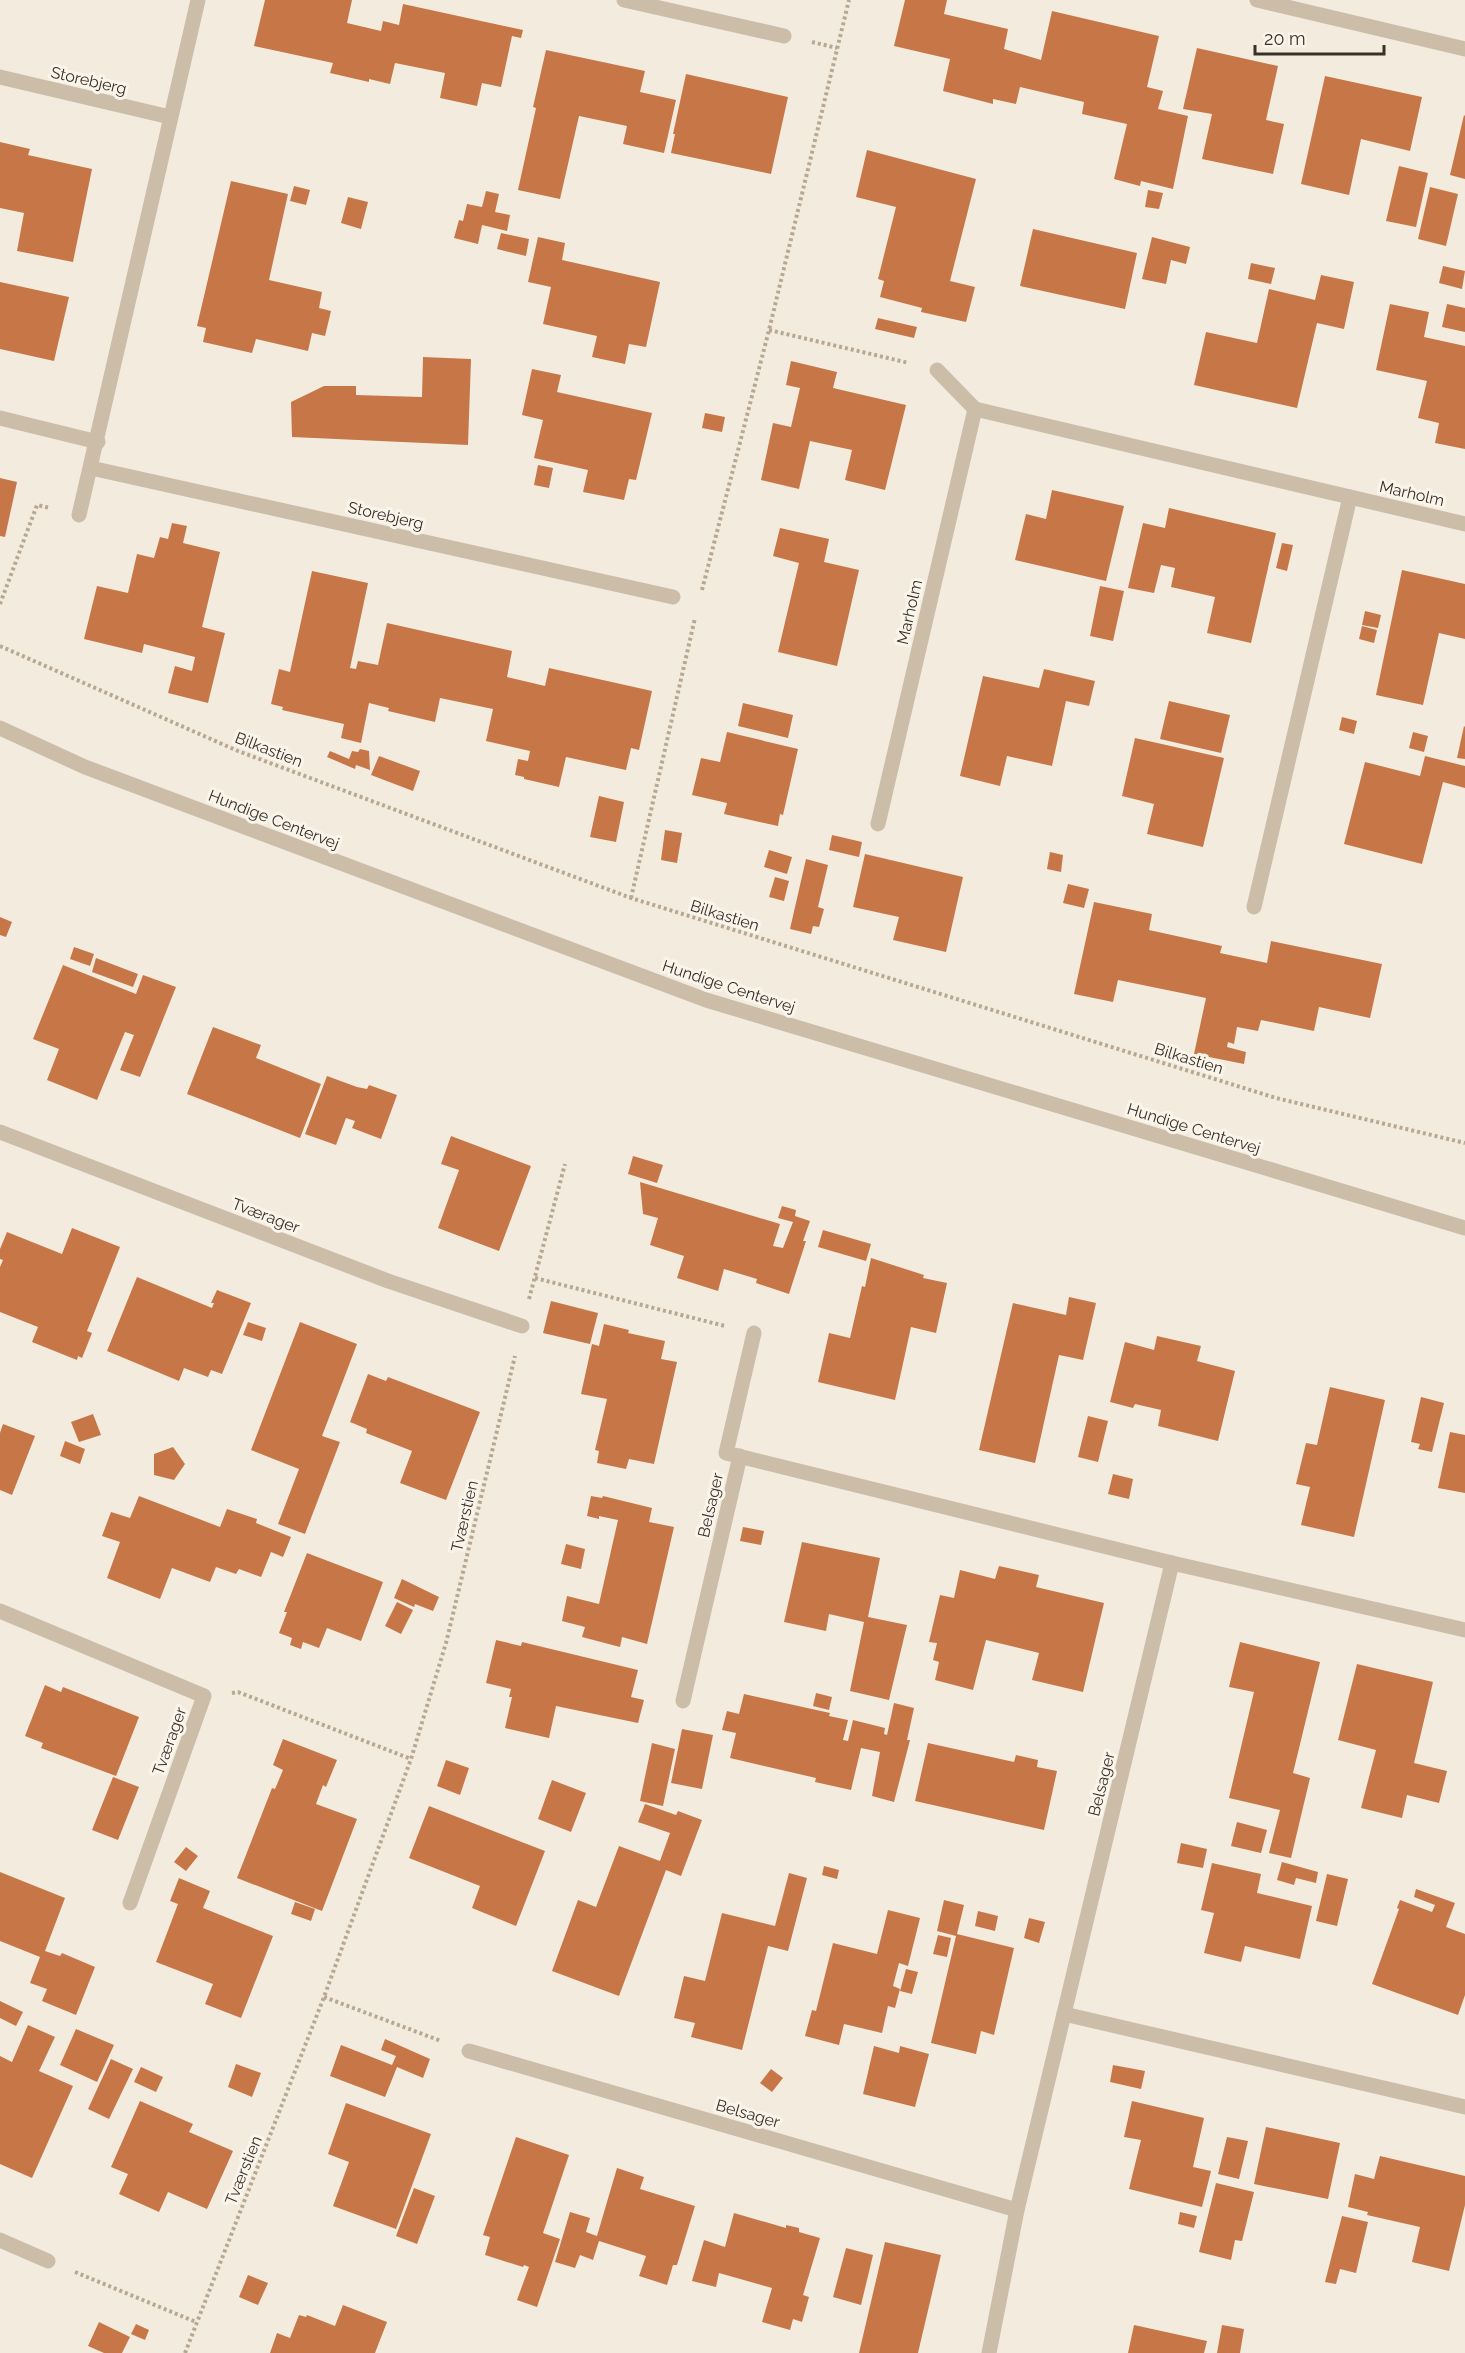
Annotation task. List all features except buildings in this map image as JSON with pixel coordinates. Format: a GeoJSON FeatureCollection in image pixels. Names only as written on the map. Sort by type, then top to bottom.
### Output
{"type":"FeatureCollection","features":[{"type":"Feature","properties":{"kind":"street"},"geometry":{"type":"LineString","coordinates":[[80,515],[198,0]]}},
{"type":"Feature","properties":{"kind":"street"},"geometry":{"type":"LineString","coordinates":[[624,0],[784,36]]}},
{"type":"Feature","properties":{"kind":"street"},"geometry":{"type":"LineString","coordinates":[[1257,0],[1465,48]]}},
{"type":"Feature","properties":{"kind":"street","name":"Storebjerg"},"geometry":{"type":"LineString","coordinates":[[0,78],[170,117]]}},
{"type":"Feature","properties":{"kind":"street"},"geometry":{"type":"LineString","coordinates":[[938,370],[975,409]]}},
{"type":"Feature","properties":{"kind":"street","name":"Marholm"},"geometry":{"type":"LineString","coordinates":[[878,824],[975,409],[1465,524]]}},
{"type":"Feature","properties":{"kind":"street"},"geometry":{"type":"LineString","coordinates":[[0,418],[98,442]]}},
{"type":"Feature","properties":{"kind":"street","name":"Storebjerg"},"geometry":{"type":"LineString","coordinates":[[91,468],[673,597]]}},
{"type":"Feature","properties":{"kind":"street"},"geometry":{"type":"LineString","coordinates":[[1254,907],[1350,497]]}},
{"type":"Feature","properties":{"kind":"street","name":"Hundige Centervej"},"geometry":{"type":"LineString","coordinates":[[0,728],[85,767],[706,1000],[1465,1228]]}},
{"type":"Feature","properties":{"kind":"street","name":"Tværager"},"geometry":{"type":"LineString","coordinates":[[0,1132],[388,1281],[522,1326]]}},
{"type":"Feature","properties":{"kind":"street","name":"Belsager"},"geometry":{"type":"LineString","coordinates":[[754,1334],[726,1453],[1172,1563],[1465,1630]]}},
{"type":"Feature","properties":{"kind":"street","name":"Belsager"},"geometry":{"type":"LineString","coordinates":[[683,1701],[740,1456]]}},
{"type":"Feature","properties":{"kind":"street","name":"Belsager"},"geometry":{"type":"LineString","coordinates":[[989,2353],[1017,2210],[1172,1563]]}},
{"type":"Feature","properties":{"kind":"street","name":"Tværager"},"geometry":{"type":"LineString","coordinates":[[0,1611],[204,1696],[130,1904]]}},
{"type":"Feature","properties":{"kind":"street"},"geometry":{"type":"LineString","coordinates":[[1064,2014],[1465,2107]]}},
{"type":"Feature","properties":{"kind":"street","name":"Belsager"},"geometry":{"type":"LineString","coordinates":[[469,2051],[1017,2210]]}},
{"type":"Feature","properties":{"kind":"street"},"geometry":{"type":"LineString","coordinates":[[0,2240],[48,2261]]}},
{"type":"Feature","properties":{"kind":"path"},"geometry":{"type":"LineString","coordinates":[[702,593],[770,330],[849,0]]}},
{"type":"Feature","properties":{"kind":"path"},"geometry":{"type":"LineString","coordinates":[[770,330],[938,370]]}},
{"type":"Feature","properties":{"kind":"path"},"geometry":{"type":"LineString","coordinates":[[0,604],[37,505],[80,515]]}},
{"type":"Feature","properties":{"kind":"path"},"geometry":{"type":"LineString","coordinates":[[631,898],[696,615]]}},
{"type":"Feature","properties":{"kind":"path","name":"Bilkastien"},"geometry":{"type":"LineString","coordinates":[[0,646],[238,751],[631,898],[1276,1098],[1465,1143]]}},
{"type":"Feature","properties":{"kind":"path","name":"Tværstien"},"geometry":{"type":"LineString","coordinates":[[185,2353],[324,1997],[411,1759],[446,1643],[522,1326],[565,1164]]}},
{"type":"Feature","properties":{"kind":"path"},"geometry":{"type":"LineString","coordinates":[[535,1278],[754,1334]]}},
{"type":"Feature","properties":{"kind":"path"},"geometry":{"type":"LineString","coordinates":[[204,1696],[238,1692],[411,1759]]}},
{"type":"Feature","properties":{"kind":"path"},"geometry":{"type":"LineString","coordinates":[[324,1997],[469,2051]]}},
{"type":"Feature","properties":{"kind":"path"},"geometry":{"type":"LineString","coordinates":[[48,2261],[196,2322]]}}]}
